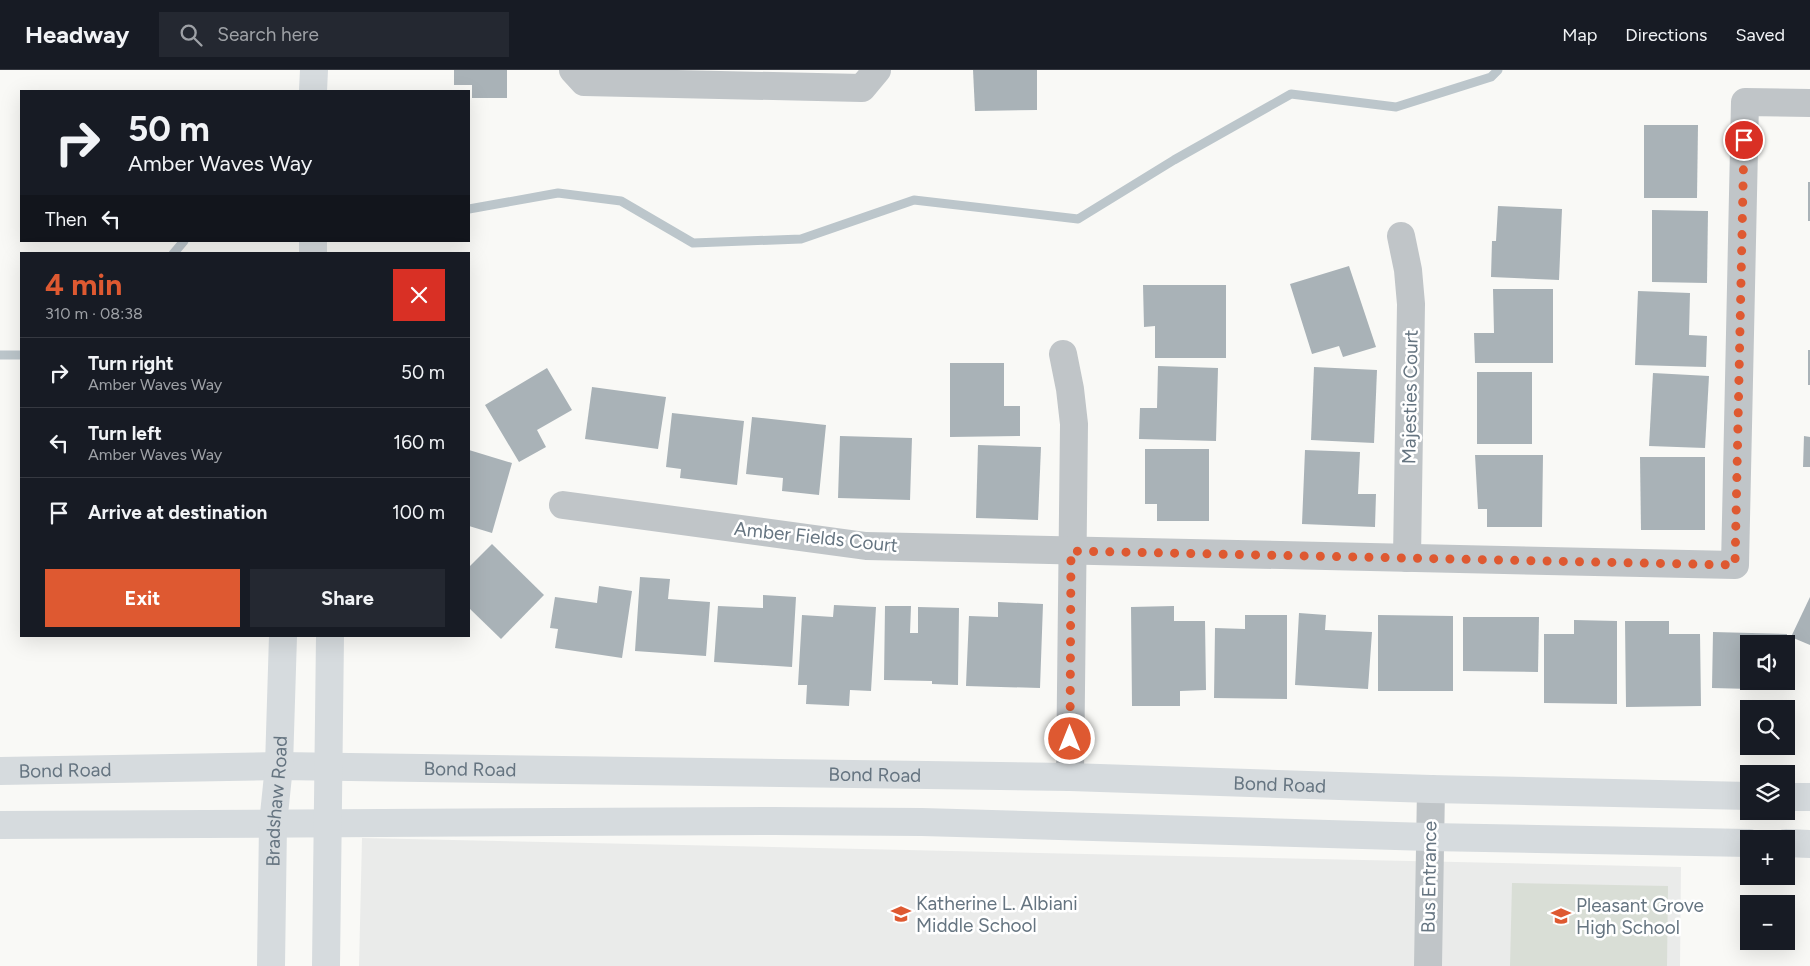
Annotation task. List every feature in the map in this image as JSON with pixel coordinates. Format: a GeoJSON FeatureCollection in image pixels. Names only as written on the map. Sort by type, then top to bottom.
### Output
{"type":"FeatureCollection","features":[{"type":"Feature","properties":{"kind":"main road"},"geometry":{"type":"LineString","coordinates":[[314,70],[314,90]]}},
{"type":"Feature","properties":{"kind":"main road","name":"Bradshaw Road"},"geometry":{"type":"LineString","coordinates":[[271,966],[272,824],[279,766],[283,637]]}},
{"type":"Feature","properties":{"kind":"main road"},"geometry":{"type":"LineString","coordinates":[[326,966],[330,637]]}},
{"type":"Feature","properties":{"kind":"main road","name":"Bond Road"},"geometry":{"type":"LineString","coordinates":[[0,770],[279,766],[1070,776],[1431,789],[1740,796]]}},
{"type":"Feature","properties":{"kind":"main road"},"geometry":{"type":"LineString","coordinates":[[1795,797],[1810,797]]}},
{"type":"Feature","properties":{"kind":"main road"},"geometry":{"type":"LineString","coordinates":[[0,825],[872,822],[1429,837],[1740,842]]}},
{"type":"Feature","properties":{"kind":"main road"},"geometry":{"type":"LineString","coordinates":[[1795,843],[1810,844]]}},
{"type":"Feature","properties":{"kind":"street"},"geometry":{"type":"LineString","coordinates":[[572,70],[584,82],[862,88],[877,70]]}},
{"type":"Feature","properties":{"kind":"street","name":"Amber Fields Court"},"geometry":{"type":"LineString","coordinates":[[563,505],[866,546],[1735,565],[1745,102],[1810,103]]}},
{"type":"Feature","properties":{"kind":"street","name":"Majesties Court"},"geometry":{"type":"LineString","coordinates":[[1401,236],[1412,304],[1407,558]]}},
{"type":"Feature","properties":{"kind":"street"},"geometry":{"type":"LineString","coordinates":[[1063,354],[1074,424],[1071,551],[1070,776]]}},
{"type":"Feature","properties":{"kind":"street","name":"Bus Entrance"},"geometry":{"type":"LineString","coordinates":[[1428,966],[1431,789]]}},
{"type":"Feature","properties":{"kind":"shaded area","name":"Katherine L. Albiani Middle School"},"geometry":{"type":"Polygon","coordinates":[[[362,838],[1681,867],[1680,966],[359,966],[362,838]]]}},
{"type":"Feature","properties":{"kind":"shaded area"},"geometry":{"type":"Polygon","coordinates":[[[1512,883],[1668,886],[1667,966],[1510,966],[1512,883]]]}},
{"type":"Feature","properties":{"kind":"building"},"geometry":{"type":"Polygon","coordinates":[[[454,70],[507,70],[507,98],[472,98],[472,85],[454,85],[454,70]]]}},
{"type":"Feature","properties":{"kind":"building"},"geometry":{"type":"Polygon","coordinates":[[[973,70],[1037,70],[1037,110],[975,111],[973,70]]]}},
{"type":"Feature","properties":{"kind":"building"},"geometry":{"type":"Polygon","coordinates":[[[1644,125],[1698,125],[1697,198],[1644,198],[1644,125]]]}},
{"type":"Feature","properties":{"kind":"building"},"geometry":{"type":"Polygon","coordinates":[[[1808,182],[1810,182],[1810,221],[1808,221],[1808,182]]]}},
{"type":"Feature","properties":{"kind":"building"},"geometry":{"type":"Polygon","coordinates":[[[1498,206],[1562,209],[1559,280],[1491,277],[1492,241],[1496,241],[1498,206]]]}},
{"type":"Feature","properties":{"kind":"building"},"geometry":{"type":"Polygon","coordinates":[[[1652,210],[1708,211],[1707,283],[1652,282],[1652,210]]]}},
{"type":"Feature","properties":{"kind":"building"},"geometry":{"type":"Polygon","coordinates":[[[1349,266],[1376,347],[1343,357],[1339,346],[1312,354],[1290,284],[1349,266]]]}},
{"type":"Feature","properties":{"kind":"building"},"geometry":{"type":"Polygon","coordinates":[[[1143,285],[1226,285],[1226,358],[1155,358],[1155,326],[1144,327],[1143,285]]]}},
{"type":"Feature","properties":{"kind":"building"},"geometry":{"type":"Polygon","coordinates":[[[1493,289],[1553,289],[1553,363],[1475,363],[1474,333],[1494,333],[1493,289]]]}},
{"type":"Feature","properties":{"kind":"building"},"geometry":{"type":"Polygon","coordinates":[[[1638,291],[1690,293],[1689,335],[1707,336],[1706,367],[1635,365],[1638,291]]]}},
{"type":"Feature","properties":{"kind":"building"},"geometry":{"type":"Polygon","coordinates":[[[1808,350],[1810,350],[1810,385],[1808,385],[1808,350]]]}},
{"type":"Feature","properties":{"kind":"building"},"geometry":{"type":"Polygon","coordinates":[[[950,363],[1004,363],[1004,406],[1020,406],[1020,436],[950,437],[950,363]]]}},
{"type":"Feature","properties":{"kind":"building"},"geometry":{"type":"Polygon","coordinates":[[[1158,366],[1218,368],[1216,441],[1139,439],[1140,408],[1157,408],[1158,366]]]}},
{"type":"Feature","properties":{"kind":"building"},"geometry":{"type":"Polygon","coordinates":[[[1314,367],[1377,370],[1374,443],[1311,440],[1314,367]]]}},
{"type":"Feature","properties":{"kind":"building"},"geometry":{"type":"Polygon","coordinates":[[[547,368],[572,410],[537,430],[546,447],[519,462],[485,405],[547,368]]]}},
{"type":"Feature","properties":{"kind":"building"},"geometry":{"type":"Polygon","coordinates":[[[1477,372],[1532,372],[1532,444],[1477,444],[1477,372]]]}},
{"type":"Feature","properties":{"kind":"building"},"geometry":{"type":"Polygon","coordinates":[[[1653,373],[1709,376],[1705,448],[1649,446],[1653,373]]]}},
{"type":"Feature","properties":{"kind":"building"},"geometry":{"type":"Polygon","coordinates":[[[592,387],[666,397],[658,449],[585,439],[592,387]]]}},
{"type":"Feature","properties":{"kind":"building"},"geometry":{"type":"Polygon","coordinates":[[[672,413],[744,421],[737,485],[680,478],[681,469],[666,467],[672,413]]]}},
{"type":"Feature","properties":{"kind":"building"},"geometry":{"type":"Polygon","coordinates":[[[752,417],[826,425],[819,495],[782,491],[783,478],[746,474],[752,417]]]}},
{"type":"Feature","properties":{"kind":"building"},"geometry":{"type":"Polygon","coordinates":[[[840,436],[912,438],[910,500],[838,498],[840,436]]]}},
{"type":"Feature","properties":{"kind":"building"},"geometry":{"type":"Polygon","coordinates":[[[1804,436],[1810,437],[1810,467],[1803,467],[1804,436]]]}},
{"type":"Feature","properties":{"kind":"building"},"geometry":{"type":"Polygon","coordinates":[[[978,445],[1041,447],[1038,520],[976,518],[978,445]]]}},
{"type":"Feature","properties":{"kind":"building"},"geometry":{"type":"Polygon","coordinates":[[[1145,449],[1209,449],[1209,521],[1157,521],[1157,504],[1145,504],[1145,449]]]}},
{"type":"Feature","properties":{"kind":"building"},"geometry":{"type":"Polygon","coordinates":[[[470,450],[512,463],[492,533],[470,526],[470,450]]]}},
{"type":"Feature","properties":{"kind":"building"},"geometry":{"type":"Polygon","coordinates":[[[1305,450],[1360,452],[1358,494],[1376,494],[1375,527],[1302,524],[1305,450]]]}},
{"type":"Feature","properties":{"kind":"building"},"geometry":{"type":"Polygon","coordinates":[[[1475,455],[1543,455],[1542,527],[1487,527],[1487,509],[1478,509],[1475,455]]]}},
{"type":"Feature","properties":{"kind":"building"},"geometry":{"type":"Polygon","coordinates":[[[1640,457],[1705,457],[1705,530],[1641,530],[1640,457]]]}},
{"type":"Feature","properties":{"kind":"building"},"geometry":{"type":"Polygon","coordinates":[[[492,544],[544,595],[501,639],[470,609],[470,566],[492,544]]]}},
{"type":"Feature","properties":{"kind":"building"},"geometry":{"type":"Polygon","coordinates":[[[640,577],[670,579],[668,599],[710,602],[706,656],[635,651],[640,577]]]}},
{"type":"Feature","properties":{"kind":"building"},"geometry":{"type":"Polygon","coordinates":[[[599,586],[632,591],[622,658],[555,648],[558,629],[550,628],[555,597],[597,603],[599,586]]]}},
{"type":"Feature","properties":{"kind":"building"},"geometry":{"type":"Polygon","coordinates":[[[763,595],[796,597],[792,667],[714,662],[718,606],[763,608],[763,595]]]}},
{"type":"Feature","properties":{"kind":"building"},"geometry":{"type":"Polygon","coordinates":[[[1810,597],[1810,645],[1795,639],[1795,635],[1792,635],[1810,597]]]}},
{"type":"Feature","properties":{"kind":"building"},"geometry":{"type":"Polygon","coordinates":[[[998,602],[1043,604],[1040,688],[966,686],[969,616],[998,617],[998,602]]]}},
{"type":"Feature","properties":{"kind":"building"},"geometry":{"type":"Polygon","coordinates":[[[834,605],[876,607],[871,691],[850,690],[849,706],[806,704],[807,685],[798,685],[802,615],[833,617],[834,605]]]}},
{"type":"Feature","properties":{"kind":"building"},"geometry":{"type":"Polygon","coordinates":[[[885,606],[911,606],[910,633],[918,633],[918,607],[959,608],[958,685],[932,684],[932,681],[884,680],[885,606]]]}},
{"type":"Feature","properties":{"kind":"building"},"geometry":{"type":"Polygon","coordinates":[[[1174,606],[1174,621],[1205,621],[1206,690],[1180,691],[1180,706],[1132,706],[1131,607],[1174,606]]]}},
{"type":"Feature","properties":{"kind":"building"},"geometry":{"type":"Polygon","coordinates":[[[1299,613],[1326,615],[1325,630],[1372,632],[1368,689],[1295,685],[1299,613]]]}},
{"type":"Feature","properties":{"kind":"building"},"geometry":{"type":"Polygon","coordinates":[[[1245,615],[1287,615],[1287,699],[1214,698],[1215,628],[1245,629],[1245,615]]]}},
{"type":"Feature","properties":{"kind":"building"},"geometry":{"type":"Polygon","coordinates":[[[1378,615],[1453,616],[1453,691],[1378,691],[1378,615]]]}},
{"type":"Feature","properties":{"kind":"building"},"geometry":{"type":"Polygon","coordinates":[[[1463,617],[1539,617],[1538,672],[1463,671],[1463,617]]]}},
{"type":"Feature","properties":{"kind":"building"},"geometry":{"type":"Polygon","coordinates":[[[1574,620],[1617,621],[1617,704],[1544,703],[1544,634],[1574,634],[1574,620]]]}},
{"type":"Feature","properties":{"kind":"building"},"geometry":{"type":"Polygon","coordinates":[[[1625,621],[1669,621],[1669,634],[1700,634],[1701,706],[1626,707],[1625,621]]]}},
{"type":"Feature","properties":{"kind":"building"},"geometry":{"type":"Polygon","coordinates":[[[1713,632],[1787,634],[1740,635],[1740,689],[1712,688],[1713,632]]]}},
{"type":"Feature","properties":{"kind":"waterway"},"geometry":{"type":"LineString","coordinates":[[470,209],[558,193],[621,201],[693,243],[801,239],[914,200],[1078,219],[1174,160],[1291,94],[1396,107],[1491,77],[1498,70]]}},
{"type":"Feature","properties":{"kind":"waterway"},"geometry":{"type":"LineString","coordinates":[[175,252],[183,242]]}},
{"type":"Feature","properties":{"kind":"waterway"},"geometry":{"type":"LineString","coordinates":[[0,355],[20,355]]}},
{"type":"Feature","properties":{"kind":"place","name":"Katherine L. Albiani Middle School"},"geometry":{"type":"Point","coordinates":[901,914]}},
{"type":"Feature","properties":{"kind":"place","name":"Pleasant Grove High School"},"geometry":{"type":"Point","coordinates":[1561,916]}},
{"type":"Feature","properties":{"kind":"route"},"geometry":{"type":"LineString","coordinates":[[1070,739],[1071,551],[1735,565],[1744,140]]}}]}
